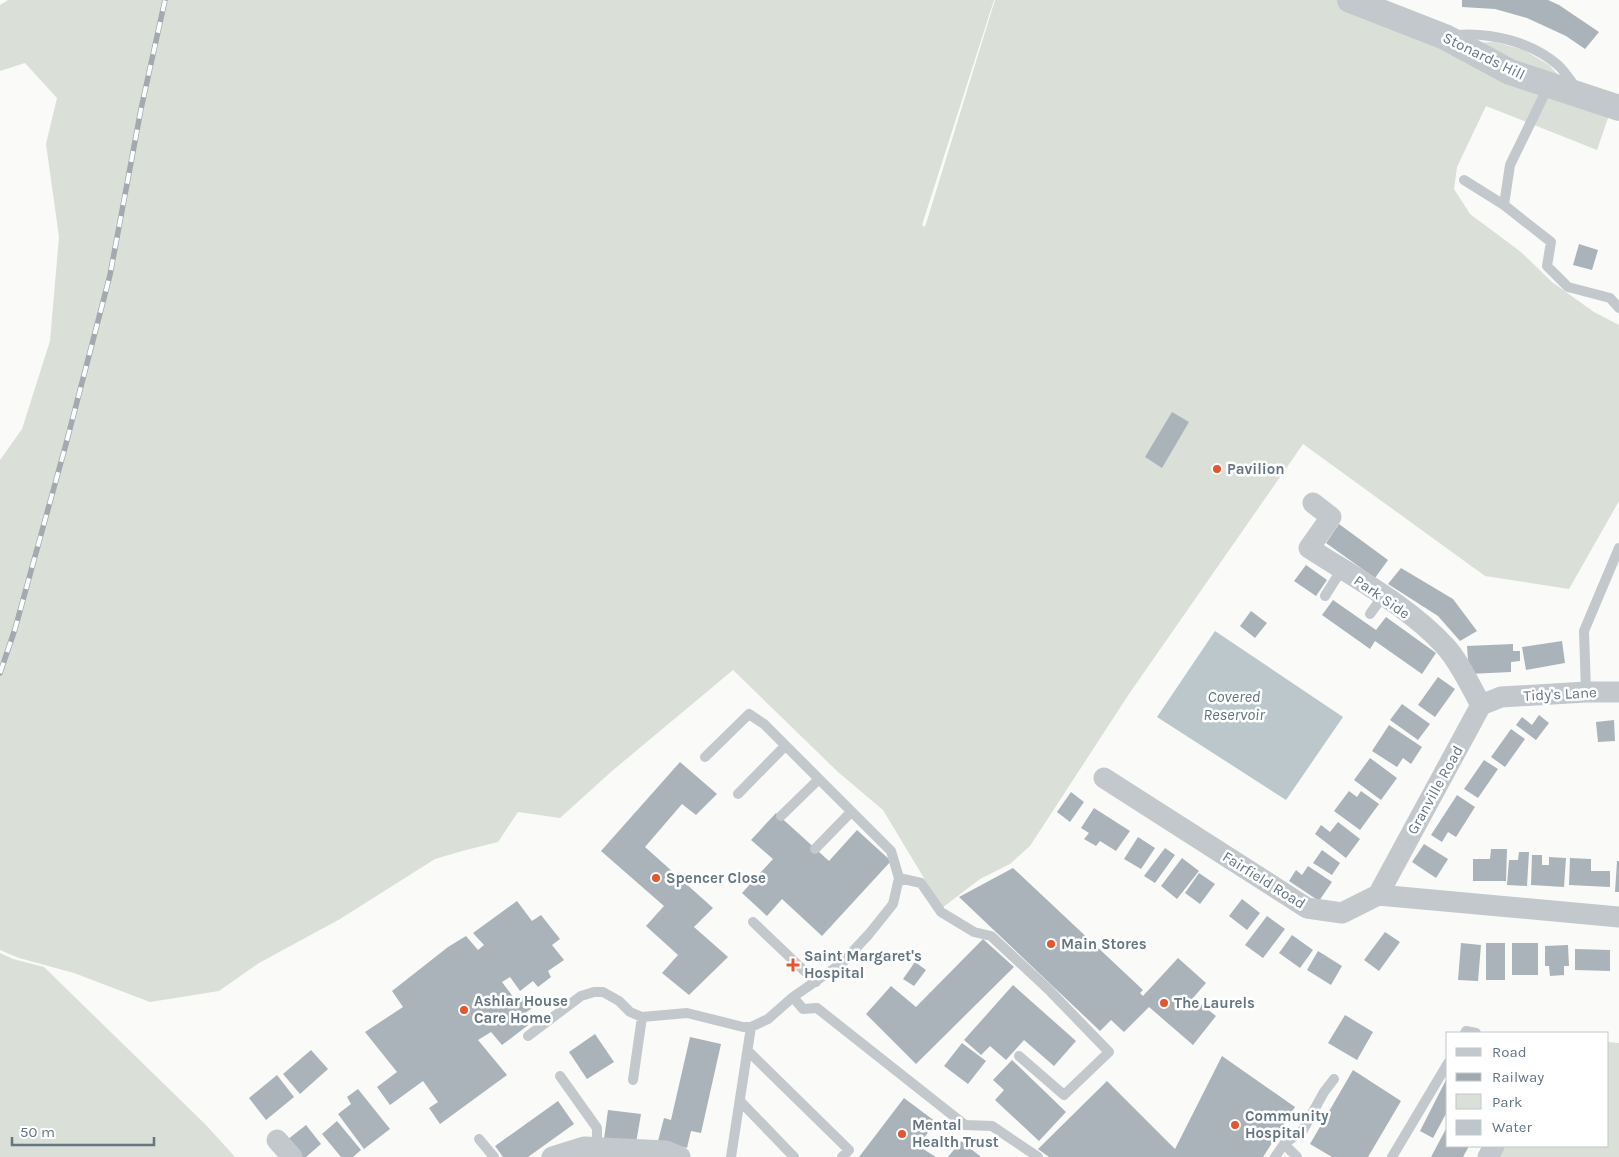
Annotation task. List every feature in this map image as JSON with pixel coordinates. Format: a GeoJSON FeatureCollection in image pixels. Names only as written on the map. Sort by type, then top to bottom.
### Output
{"type":"FeatureCollection","features":[{"type":"Feature","properties":{"kind":"street","name":"Stonards Hill"},"geometry":{"type":"LineString","coordinates":[[1350,0],[1445,37],[1510,72],[1619,108]]}},
{"type":"Feature","properties":{"kind":"street","name":"Park Side"},"geometry":{"type":"LineString","coordinates":[[1313,503],[1331,517],[1309,548],[1404,610],[1446,647],[1469,682],[1481,705]]}},
{"type":"Feature","properties":{"kind":"street","name":"Tidy's Lane"},"geometry":{"type":"LineString","coordinates":[[1481,705],[1501,697],[1619,692]]}},
{"type":"Feature","properties":{"kind":"street","name":"Granville Road"},"geometry":{"type":"LineString","coordinates":[[1378,894],[1481,705]]}},
{"type":"Feature","properties":{"kind":"street","name":"Fairfield Road"},"geometry":{"type":"LineString","coordinates":[[1104,778],[1307,908],[1342,914],[1378,894]]}},
{"type":"Feature","properties":{"kind":"street"},"geometry":{"type":"LineString","coordinates":[[1378,894],[1619,917]]}},
{"type":"Feature","properties":{"kind":"street"},"geometry":{"type":"LineString","coordinates":[[277,1140],[292,1157]]}},
{"type":"Feature","properties":{"kind":"street"},"geometry":{"type":"LineString","coordinates":[[552,1157],[584,1147],[666,1151],[680,1157]]}},
{"type":"Feature","properties":{"kind":"lane"},"geometry":{"type":"LineString","coordinates":[[1445,37],[1474,34],[1506,39],[1534,50],[1559,66],[1582,96]]}},
{"type":"Feature","properties":{"kind":"lane"},"geometry":{"type":"LineString","coordinates":[[1504,205],[1510,165],[1549,85]]}},
{"type":"Feature","properties":{"kind":"lane"},"geometry":{"type":"LineString","coordinates":[[1464,180],[1504,205],[1551,242],[1548,266],[1568,287],[1610,298],[1619,308]]}},
{"type":"Feature","properties":{"kind":"lane"},"geometry":{"type":"LineString","coordinates":[[1586,692],[1584,631],[1619,548]]}},
{"type":"Feature","properties":{"kind":"lane"},"geometry":{"type":"LineString","coordinates":[[1325,596],[1342,570]]}},
{"type":"Feature","properties":{"kind":"lane"},"geometry":{"type":"LineString","coordinates":[[1370,614],[1383,596]]}},
{"type":"Feature","properties":{"kind":"lane"},"geometry":{"type":"LineString","coordinates":[[528,1036],[556,1019],[581,996],[609,991],[630,1012],[642,1017],[687,1013],[743,1027],[751,1027],[768,1019],[793,997],[842,964],[893,904],[899,878],[891,851],[764,724],[749,714],[705,757]]}},
{"type":"Feature","properties":{"kind":"lane"},"geometry":{"type":"LineString","coordinates":[[738,794],[785,746]]}},
{"type":"Feature","properties":{"kind":"lane"},"geometry":{"type":"LineString","coordinates":[[781,816],[819,779]]}},
{"type":"Feature","properties":{"kind":"lane"},"geometry":{"type":"LineString","coordinates":[[815,849],[851,812]]}},
{"type":"Feature","properties":{"kind":"lane"},"geometry":{"type":"LineString","coordinates":[[899,878],[921,883],[941,912],[974,932],[991,936],[1048,989],[1109,1052],[1064,1095],[1019,1056]]}},
{"type":"Feature","properties":{"kind":"lane"},"geometry":{"type":"LineString","coordinates":[[753,922],[816,982]]}},
{"type":"Feature","properties":{"kind":"lane"},"geometry":{"type":"LineString","coordinates":[[793,997],[803,1009],[817,1008],[964,1125],[992,1126],[1038,1157]]}},
{"type":"Feature","properties":{"kind":"lane"},"geometry":{"type":"LineString","coordinates":[[633,1080],[642,1017]]}},
{"type":"Feature","properties":{"kind":"lane"},"geometry":{"type":"LineString","coordinates":[[731,1157],[751,1027]]}},
{"type":"Feature","properties":{"kind":"lane"},"geometry":{"type":"LineString","coordinates":[[748,1051],[850,1150],[842,1157]]}},
{"type":"Feature","properties":{"kind":"lane"},"geometry":{"type":"LineString","coordinates":[[1392,1157],[1446,1066]]}},
{"type":"Feature","properties":{"kind":"lane"},"geometry":{"type":"LineString","coordinates":[[560,1076],[597,1128],[597,1147]]}},
{"type":"Feature","properties":{"kind":"lane"},"geometry":{"type":"LineString","coordinates":[[1275,1157],[1284,1144],[1303,1130],[1324,1092],[1334,1079]]}},
{"type":"Feature","properties":{"kind":"lane"},"geometry":{"type":"LineString","coordinates":[[740,1101],[794,1157]]}},
{"type":"Feature","properties":{"kind":"lane"},"geometry":{"type":"LineString","coordinates":[[480,1139],[494,1157]]}},
{"type":"Feature","properties":{"kind":"lane"},"geometry":{"type":"LineString","coordinates":[[1284,1144],[1297,1157]]}},
{"type":"Feature","properties":{"kind":"green space"},"geometry":{"type":"Polygon","coordinates":[[[8,0],[994,0],[922,225],[925,227],[995,0],[1341,0],[1610,112],[1597,150],[1486,106],[1457,167],[1454,189],[1470,214],[1521,252],[1552,282],[1594,312],[1619,325],[1619,501],[1569,589],[1485,576],[1303,444],[1129,694],[1030,846],[1010,864],[980,879],[942,908],[883,810],[838,772],[733,670],[612,771],[560,818],[518,812],[498,842],[435,859],[340,919],[259,963],[219,991],[150,1002],[74,973],[19,958],[0,950],[0,460],[22,429],[50,341],[59,237],[46,144],[57,98],[25,63],[0,71],[0,5],[8,0]]]}},
{"type":"Feature","properties":{"kind":"green space"},"geometry":{"type":"Polygon","coordinates":[[[1495,42],[1524,50],[1549,65],[1571,89],[1467,43],[1495,42]]]}},
{"type":"Feature","properties":{"kind":"green space"},"geometry":{"type":"Polygon","coordinates":[[[0,953],[13,959],[44,967],[206,1125],[235,1157],[0,1157],[0,953]]]}},
{"type":"Feature","properties":{"kind":"green space"},"geometry":{"type":"Polygon","coordinates":[[[1609,1042],[1619,1043],[1619,1157],[1493,1157],[1498,1147],[1609,1147],[1609,1042]]]}},
{"type":"Feature","properties":{"kind":"water","name":"Covered Reservoir"},"geometry":{"type":"Polygon","coordinates":[[[1215,631],[1343,717],[1286,800],[1157,717],[1215,631]]]}},
{"type":"Feature","properties":{"kind":"building"},"geometry":{"type":"Polygon","coordinates":[[[1462,0],[1548,0],[1559,5],[1599,32],[1585,49],[1566,36],[1527,18],[1495,9],[1462,7],[1462,0]]]}},
{"type":"Feature","properties":{"kind":"building"},"geometry":{"type":"Polygon","coordinates":[[[1579,244],[1598,250],[1592,270],[1573,265],[1579,244]]]}},
{"type":"Feature","properties":{"kind":"building"},"geometry":{"type":"Polygon","coordinates":[[[1172,412],[1189,422],[1162,468],[1145,457],[1172,412]]]}},
{"type":"Feature","properties":{"kind":"building"},"geometry":{"type":"Polygon","coordinates":[[[1339,524],[1388,560],[1375,578],[1326,543],[1339,524]]]}},
{"type":"Feature","properties":{"kind":"building"},"geometry":{"type":"Polygon","coordinates":[[[1306,565],[1327,580],[1316,596],[1294,581],[1306,565]]]}},
{"type":"Feature","properties":{"kind":"building"},"geometry":{"type":"Polygon","coordinates":[[[1401,568],[1453,599],[1477,631],[1460,641],[1438,616],[1388,584],[1401,568]]]}},
{"type":"Feature","properties":{"kind":"building"},"geometry":{"type":"Polygon","coordinates":[[[1333,600],[1376,630],[1386,617],[1436,653],[1422,674],[1375,641],[1370,649],[1322,615],[1333,600]]]}},
{"type":"Feature","properties":{"kind":"building"},"geometry":{"type":"Polygon","coordinates":[[[1251,611],[1267,623],[1255,638],[1240,626],[1251,611]]]}},
{"type":"Feature","properties":{"kind":"building"},"geometry":{"type":"Polygon","coordinates":[[[1562,641],[1565,663],[1526,670],[1522,647],[1562,641]]]}},
{"type":"Feature","properties":{"kind":"building"},"geometry":{"type":"Polygon","coordinates":[[[1513,644],[1513,651],[1520,651],[1520,661],[1511,662],[1511,672],[1469,674],[1467,646],[1513,644]]]}},
{"type":"Feature","properties":{"kind":"building"},"geometry":{"type":"Polygon","coordinates":[[[1438,677],[1455,689],[1435,717],[1418,705],[1438,677]]]}},
{"type":"Feature","properties":{"kind":"building"},"geometry":{"type":"Polygon","coordinates":[[[1402,704],[1430,724],[1418,740],[1390,720],[1402,704]]]}},
{"type":"Feature","properties":{"kind":"building"},"geometry":{"type":"Polygon","coordinates":[[[1539,715],[1549,723],[1536,740],[1516,725],[1522,717],[1532,725],[1539,715]]]}},
{"type":"Feature","properties":{"kind":"building"},"geometry":{"type":"Polygon","coordinates":[[[1614,720],[1615,741],[1598,742],[1596,722],[1614,720]]]}},
{"type":"Feature","properties":{"kind":"building"},"geometry":{"type":"Polygon","coordinates":[[[1389,725],[1422,747],[1411,764],[1403,758],[1397,767],[1372,751],[1389,725]]]}},
{"type":"Feature","properties":{"kind":"building"},"geometry":{"type":"Polygon","coordinates":[[[1511,729],[1525,739],[1505,767],[1491,757],[1511,729]]]}},
{"type":"Feature","properties":{"kind":"building"},"geometry":{"type":"Polygon","coordinates":[[[1370,758],[1397,778],[1381,800],[1354,780],[1370,758]]]}},
{"type":"Feature","properties":{"kind":"building"},"geometry":{"type":"Polygon","coordinates":[[[1484,760],[1498,769],[1478,798],[1464,789],[1484,760]]]}},
{"type":"Feature","properties":{"kind":"building","name":"Spencer Close"},"geometry":{"type":"Polygon","coordinates":[[[680,762],[717,794],[696,815],[682,804],[645,847],[713,908],[694,927],[728,957],[689,995],[662,973],[678,955],[646,926],[664,906],[601,851],[680,762]]]}},
{"type":"Feature","properties":{"kind":"building"},"geometry":{"type":"Polygon","coordinates":[[[1349,791],[1357,797],[1361,791],[1379,804],[1360,830],[1334,811],[1349,791]]]}},
{"type":"Feature","properties":{"kind":"building"},"geometry":{"type":"Polygon","coordinates":[[[1071,792],[1084,802],[1070,822],[1057,812],[1071,792]]]}},
{"type":"Feature","properties":{"kind":"building"},"geometry":{"type":"Polygon","coordinates":[[[1457,795],[1475,807],[1456,837],[1448,832],[1442,842],[1431,835],[1457,795]]]}},
{"type":"Feature","properties":{"kind":"building"},"geometry":{"type":"Polygon","coordinates":[[[1094,808],[1130,831],[1116,851],[1100,841],[1096,846],[1084,839],[1089,833],[1081,828],[1094,808]]]}},
{"type":"Feature","properties":{"kind":"building","name":"Spencer Close"},"geometry":{"type":"Polygon","coordinates":[[[776,813],[829,861],[857,830],[891,861],[822,936],[782,899],[767,916],[742,893],[773,859],[751,840],[776,813]]]}},
{"type":"Feature","properties":{"kind":"building"},"geometry":{"type":"Polygon","coordinates":[[[1338,822],[1360,839],[1346,858],[1315,834],[1321,825],[1330,832],[1338,822]]]}},
{"type":"Feature","properties":{"kind":"building"},"geometry":{"type":"Polygon","coordinates":[[[1138,837],[1155,848],[1141,869],[1124,859],[1138,837]]]}},
{"type":"Feature","properties":{"kind":"building"},"geometry":{"type":"Polygon","coordinates":[[[1424,844],[1448,859],[1436,878],[1412,862],[1424,844]]]}},
{"type":"Feature","properties":{"kind":"building"},"geometry":{"type":"Polygon","coordinates":[[[1165,848],[1175,855],[1155,883],[1144,876],[1165,848]]]}},
{"type":"Feature","properties":{"kind":"building"},"geometry":{"type":"Polygon","coordinates":[[[1491,849],[1507,849],[1506,881],[1473,881],[1473,859],[1490,859],[1491,849]]]}},
{"type":"Feature","properties":{"kind":"building"},"geometry":{"type":"Polygon","coordinates":[[[1322,850],[1340,863],[1332,875],[1313,863],[1322,850]]]}},
{"type":"Feature","properties":{"kind":"building"},"geometry":{"type":"Polygon","coordinates":[[[1519,852],[1529,852],[1527,886],[1507,885],[1509,860],[1518,860],[1519,852]]]}},
{"type":"Feature","properties":{"kind":"building"},"geometry":{"type":"Polygon","coordinates":[[[1532,855],[1542,855],[1542,865],[1549,865],[1549,857],[1566,858],[1564,887],[1531,885],[1532,855]]]}},
{"type":"Feature","properties":{"kind":"building"},"geometry":{"type":"Polygon","coordinates":[[[1182,858],[1199,871],[1177,899],[1161,886],[1182,858]]]}},
{"type":"Feature","properties":{"kind":"building"},"geometry":{"type":"Polygon","coordinates":[[[1570,858],[1591,859],[1591,871],[1610,871],[1610,887],[1569,885],[1570,858]]]}},
{"type":"Feature","properties":{"kind":"building"},"geometry":{"type":"Polygon","coordinates":[[[1617,861],[1619,861],[1619,892],[1615,892],[1617,861]]]}},
{"type":"Feature","properties":{"kind":"building"},"geometry":{"type":"Polygon","coordinates":[[[1308,866],[1332,882],[1319,901],[1289,881],[1296,870],[1302,875],[1308,866]]]}},
{"type":"Feature","properties":{"kind":"building","name":"Main Stores"},"geometry":{"type":"Polygon","coordinates":[[[1013,868],[1143,990],[1140,993],[1143,996],[1178,958],[1206,983],[1193,998],[1216,1016],[1193,1045],[1149,1007],[1124,1032],[1111,1020],[1100,1031],[959,897],[1013,868]]]}},
{"type":"Feature","properties":{"kind":"building"},"geometry":{"type":"Polygon","coordinates":[[[1199,873],[1215,884],[1200,904],[1185,893],[1199,873]]]}},
{"type":"Feature","properties":{"kind":"building"},"geometry":{"type":"Polygon","coordinates":[[[1242,899],[1260,913],[1247,930],[1229,916],[1242,899]]]}},
{"type":"Feature","properties":{"kind":"building","name":"Ashlar House Care Home"},"geometry":{"type":"Polygon","coordinates":[[[517,901],[532,921],[541,915],[560,939],[552,945],[564,960],[548,971],[551,977],[538,987],[533,981],[520,991],[510,977],[502,982],[517,1002],[526,996],[534,1007],[525,1013],[531,1023],[502,1045],[491,1032],[478,1040],[507,1075],[440,1124],[429,1108],[438,1102],[423,1081],[390,1105],[377,1087],[397,1072],[365,1032],[403,1007],[392,991],[448,947],[466,936],[478,950],[484,945],[473,933],[517,901]]]}},
{"type":"Feature","properties":{"kind":"building"},"geometry":{"type":"Polygon","coordinates":[[[1267,916],[1285,929],[1263,958],[1245,945],[1267,916]]]}},
{"type":"Feature","properties":{"kind":"building"},"geometry":{"type":"Polygon","coordinates":[[[1385,932],[1400,942],[1379,971],[1364,960],[1385,932]]]}},
{"type":"Feature","properties":{"kind":"building"},"geometry":{"type":"Polygon","coordinates":[[[1292,935],[1313,950],[1300,968],[1279,953],[1292,935]]]}},
{"type":"Feature","properties":{"kind":"building"},"geometry":{"type":"Polygon","coordinates":[[[983,939],[1014,967],[916,1064],[866,1014],[891,986],[916,1007],[983,939]]]}},
{"type":"Feature","properties":{"kind":"building"},"geometry":{"type":"Polygon","coordinates":[[[1461,943],[1481,945],[1478,981],[1458,980],[1461,943]]]}},
{"type":"Feature","properties":{"kind":"building"},"geometry":{"type":"Polygon","coordinates":[[[1486,943],[1505,943],[1505,980],[1486,980],[1486,943]]]}},
{"type":"Feature","properties":{"kind":"building"},"geometry":{"type":"Polygon","coordinates":[[[1512,943],[1538,943],[1538,975],[1512,975],[1512,943]]]}},
{"type":"Feature","properties":{"kind":"building"},"geometry":{"type":"Polygon","coordinates":[[[1568,945],[1569,966],[1564,966],[1564,975],[1550,976],[1549,966],[1545,966],[1545,946],[1568,945]]]}},
{"type":"Feature","properties":{"kind":"building"},"geometry":{"type":"Polygon","coordinates":[[[1575,949],[1610,950],[1610,971],[1575,970],[1575,949]]]}},
{"type":"Feature","properties":{"kind":"building"},"geometry":{"type":"Polygon","coordinates":[[[1318,951],[1342,966],[1331,985],[1307,970],[1318,951]]]}},
{"type":"Feature","properties":{"kind":"building"},"geometry":{"type":"Polygon","coordinates":[[[915,962],[926,970],[914,986],[903,979],[915,962]]]}},
{"type":"Feature","properties":{"kind":"building"},"geometry":{"type":"Polygon","coordinates":[[[1013,985],[1076,1041],[1054,1066],[1024,1040],[1006,1060],[990,1046],[981,1055],[964,1040],[1013,985]]]}},
{"type":"Feature","properties":{"kind":"building"},"geometry":{"type":"Polygon","coordinates":[[[1345,1015],[1373,1032],[1357,1060],[1328,1043],[1345,1015]]]}},
{"type":"Feature","properties":{"kind":"building"},"geometry":{"type":"Polygon","coordinates":[[[595,1034],[614,1062],[587,1079],[569,1052],[595,1034]]]}},
{"type":"Feature","properties":{"kind":"building"},"geometry":{"type":"Polygon","coordinates":[[[690,1037],[721,1044],[701,1133],[691,1131],[687,1148],[658,1141],[664,1118],[671,1120],[690,1037]]]}},
{"type":"Feature","properties":{"kind":"building"},"geometry":{"type":"Polygon","coordinates":[[[962,1043],[986,1061],[968,1084],[944,1066],[962,1043]]]}},
{"type":"Feature","properties":{"kind":"building"},"geometry":{"type":"Polygon","coordinates":[[[311,1050],[328,1069],[300,1094],[283,1074],[311,1050]]]}},
{"type":"Feature","properties":{"kind":"building","name":"Community Hospital"},"geometry":{"type":"Polygon","coordinates":[[[1222,1056],[1295,1107],[1263,1157],[1049,1157],[1038,1149],[1107,1081],[1175,1149],[1222,1056]]]}},
{"type":"Feature","properties":{"kind":"building"},"geometry":{"type":"Polygon","coordinates":[[[1012,1060],[1066,1112],[1039,1141],[995,1100],[1004,1090],[993,1080],[1012,1060]]]}},
{"type":"Feature","properties":{"kind":"building"},"geometry":{"type":"Polygon","coordinates":[[[1353,1070],[1401,1101],[1368,1157],[1332,1157],[1310,1144],[1353,1070]]]}},
{"type":"Feature","properties":{"kind":"building"},"geometry":{"type":"Polygon","coordinates":[[[277,1075],[294,1097],[266,1120],[249,1098],[277,1075]]]}},
{"type":"Feature","properties":{"kind":"building"},"geometry":{"type":"Polygon","coordinates":[[[1446,1080],[1446,1114],[1433,1138],[1420,1131],[1446,1080]]]}},
{"type":"Feature","properties":{"kind":"building"},"geometry":{"type":"Polygon","coordinates":[[[358,1089],[390,1129],[364,1149],[338,1114],[351,1104],[347,1097],[358,1089]]]}},
{"type":"Feature","properties":{"kind":"building","name":"Mental Health Trust"},"geometry":{"type":"Polygon","coordinates":[[[904,1098],[936,1122],[918,1146],[936,1157],[859,1157],[904,1098]]]}},
{"type":"Feature","properties":{"kind":"building"},"geometry":{"type":"Polygon","coordinates":[[[558,1101],[574,1124],[528,1157],[503,1157],[495,1146],[558,1101]]]}},
{"type":"Feature","properties":{"kind":"building"},"geometry":{"type":"Polygon","coordinates":[[[608,1110],[641,1114],[636,1143],[604,1139],[608,1110]]]}},
{"type":"Feature","properties":{"kind":"building"},"geometry":{"type":"Polygon","coordinates":[[[337,1121],[361,1150],[353,1157],[341,1157],[322,1134],[337,1121]]]}},
{"type":"Feature","properties":{"kind":"building"},"geometry":{"type":"Polygon","coordinates":[[[306,1125],[321,1144],[306,1157],[301,1157],[287,1140],[306,1125]]]}},
{"type":"Feature","properties":{"kind":"building"},"geometry":{"type":"Polygon","coordinates":[[[1446,1129],[1446,1147],[1468,1147],[1463,1157],[1431,1157],[1446,1129]]]}},
{"type":"Feature","properties":{"kind":"building","name":"Mental Health Trust"},"geometry":{"type":"Polygon","coordinates":[[[961,1141],[981,1157],[948,1157],[961,1141]]]}},
{"type":"Feature","properties":{"kind":"railway"},"geometry":{"type":"LineString","coordinates":[[0,673],[15,629],[110,275],[141,109],[165,0]]}},
{"type":"Feature","properties":{"kind":"place","name":"Pavilion"},"geometry":{"type":"Point","coordinates":[1217,469]}},
{"type":"Feature","properties":{"kind":"place","name":"Spencer Close"},"geometry":{"type":"Point","coordinates":[656,878]}},
{"type":"Feature","properties":{"kind":"place","name":"Main Stores"},"geometry":{"type":"Point","coordinates":[1051,944]}},
{"type":"Feature","properties":{"kind":"place","name":"Saint Margaret's Hospital"},"geometry":{"type":"Point","coordinates":[793,965]}},
{"type":"Feature","properties":{"kind":"place","name":"The Laurels"},"geometry":{"type":"Point","coordinates":[1164,1003]}},
{"type":"Feature","properties":{"kind":"place","name":"Ashlar House Care Home"},"geometry":{"type":"Point","coordinates":[464,1010]}},
{"type":"Feature","properties":{"kind":"place","name":"Community Hospital"},"geometry":{"type":"Point","coordinates":[1235,1125]}},
{"type":"Feature","properties":{"kind":"place","name":"Mental Health Trust"},"geometry":{"type":"Point","coordinates":[902,1134]}}]}
